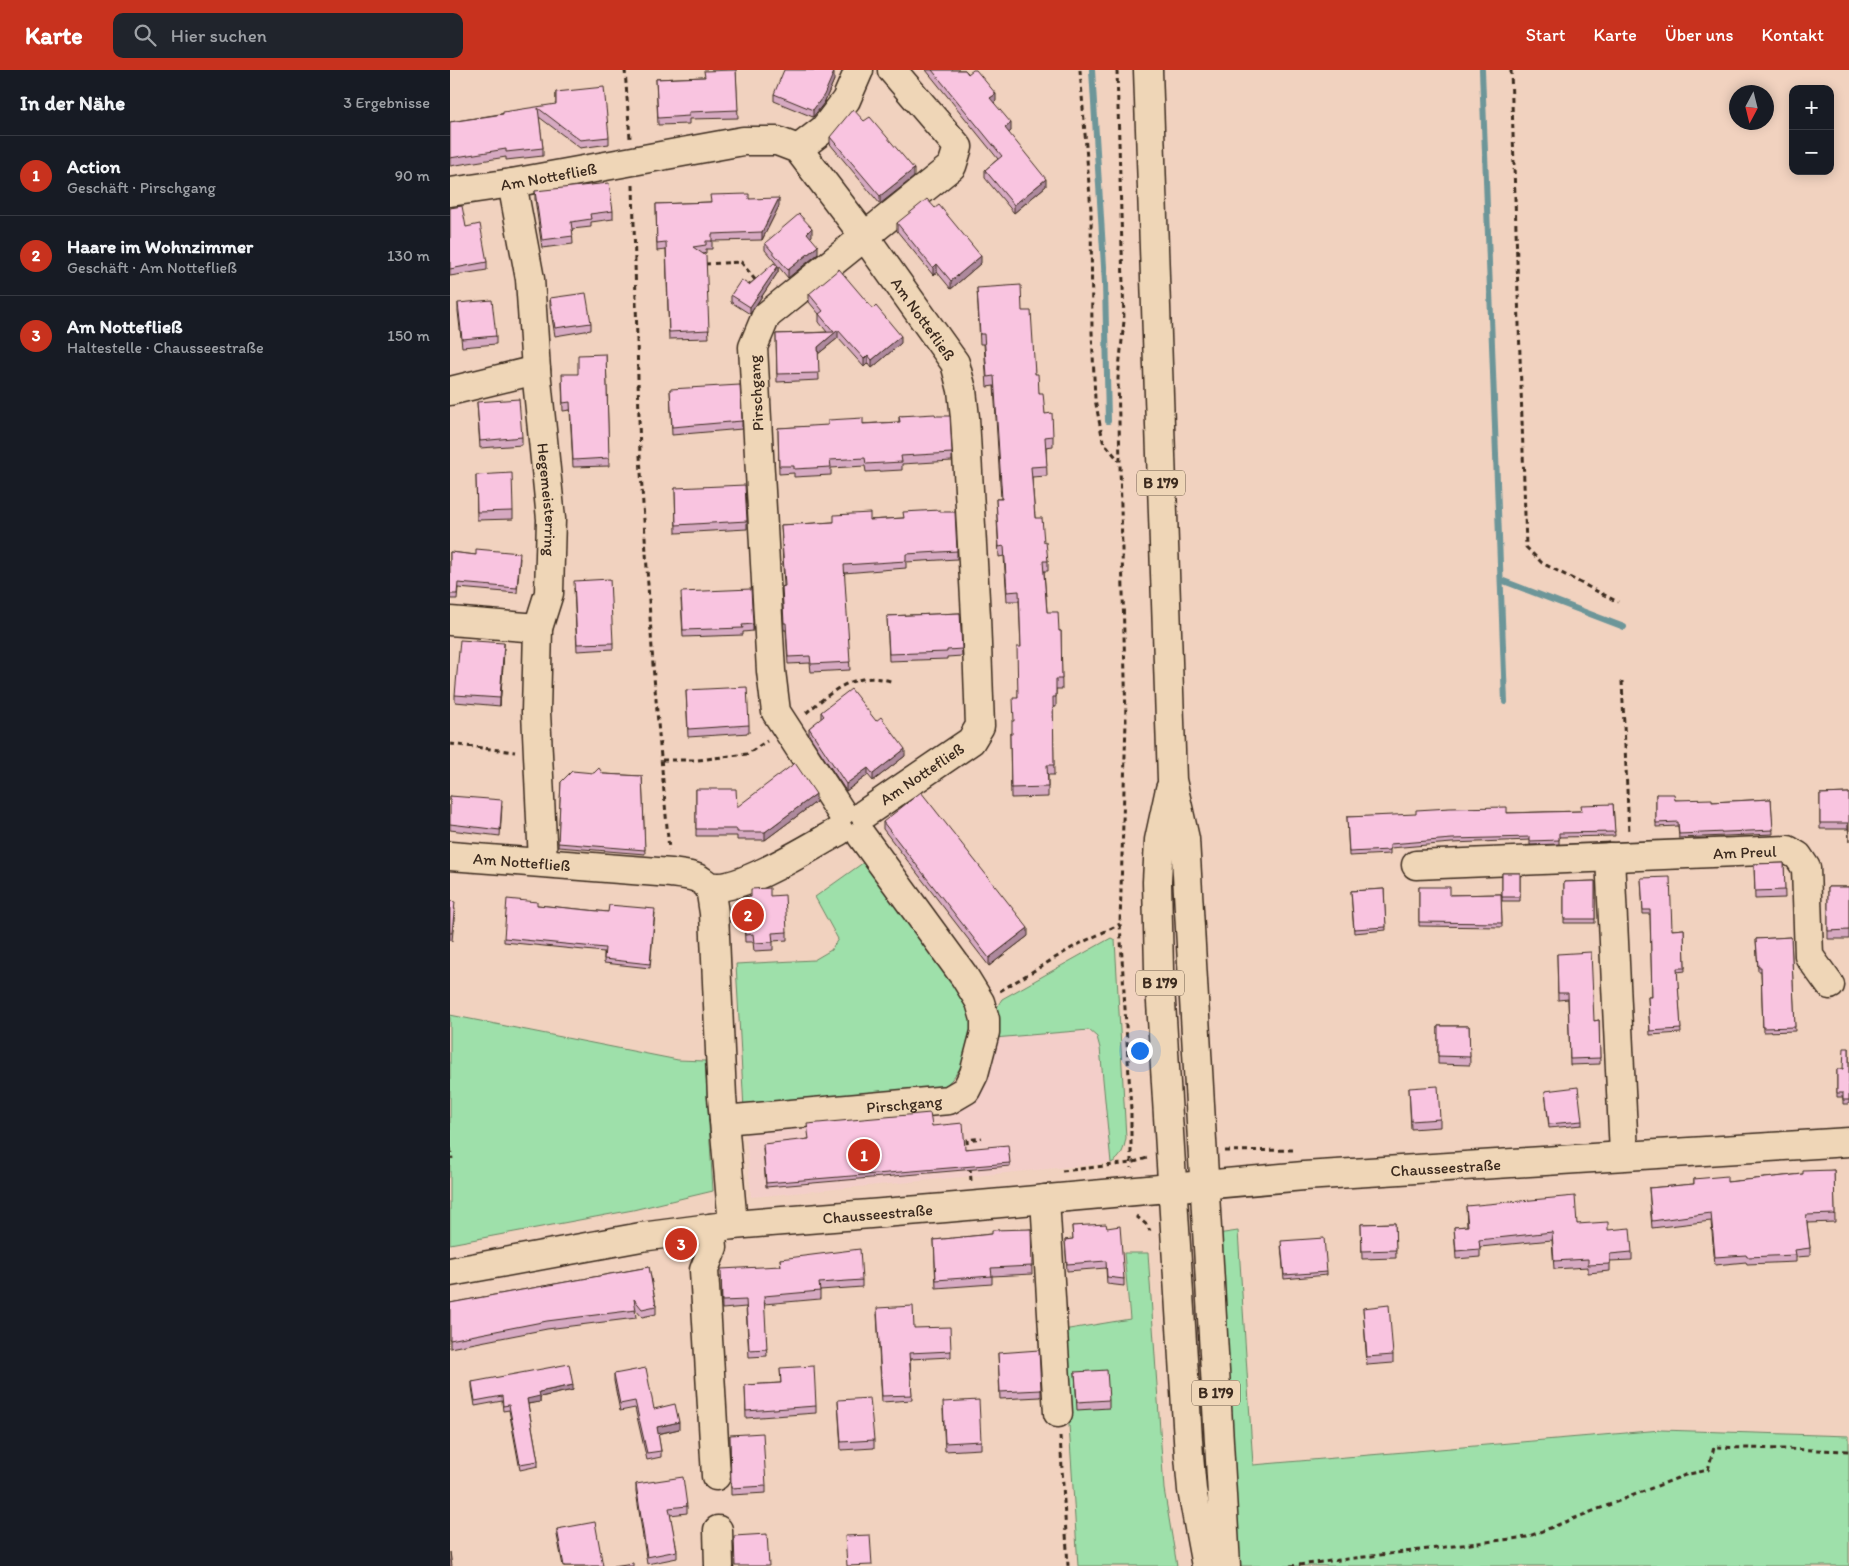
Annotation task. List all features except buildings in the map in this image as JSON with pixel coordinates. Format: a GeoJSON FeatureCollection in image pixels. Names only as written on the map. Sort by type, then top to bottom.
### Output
{"type":"FeatureCollection","features":[{"type":"Feature","properties":{"kind":"street"},"geometry":{"type":"LineString","coordinates":[[798,149],[824,129],[846,100],[859,70]]}},
{"type":"Feature","properties":{"kind":"street","name":"Pirschgang"},"geometry":{"type":"LineString","coordinates":[[724,1120],[949,1100],[966,1090],[974,1074],[985,1032],[985,1019],[980,1002],[964,976],[851,823],[776,712],[771,671],[753,348],[766,316],[952,166],[958,147],[892,70]]}},
{"type":"Feature","properties":{"kind":"street","name":"B 179"},"geometry":{"type":"LineString","coordinates":[[1148,70],[1172,780],[1185,839],[1226,1566]]}},
{"type":"Feature","properties":{"kind":"street","name":"Am Nottefließ"},"geometry":{"type":"LineString","coordinates":[[450,192],[512,183],[743,141],[777,141],[798,149],[865,237],[955,364],[962,390],[976,617],[980,726],[971,741],[851,823],[786,861],[741,882],[710,887],[697,878],[671,873],[450,856]]}},
{"type":"Feature","properties":{"kind":"street","name":"Hegemeisterring"},"geometry":{"type":"LineString","coordinates":[[512,183],[530,279],[536,370],[551,519],[549,594],[538,628],[536,712],[543,862]]}},
{"type":"Feature","properties":{"kind":"street"},"geometry":{"type":"LineString","coordinates":[[450,391],[536,370]]}},
{"type":"Feature","properties":{"kind":"street"},"geometry":{"type":"LineString","coordinates":[[450,620],[538,628]]}},
{"type":"Feature","properties":{"kind":"street","name":"B 179"},"geometry":{"type":"LineString","coordinates":[[1172,780],[1160,840],[1157,882],[1159,970],[1192,1490],[1206,1566]]}},
{"type":"Feature","properties":{"kind":"street","name":"Am Preul"},"geometry":{"type":"LineString","coordinates":[[1416,866],[1788,850],[1798,856],[1806,868],[1809,956],[1830,985]]}},
{"type":"Feature","properties":{"kind":"street"},"geometry":{"type":"LineString","coordinates":[[1620,857],[1624,1154]]}},
{"type":"Feature","properties":{"kind":"street"},"geometry":{"type":"LineString","coordinates":[[710,887],[714,913],[724,1120],[722,1226],[704,1270],[716,1476]]}},
{"type":"Feature","properties":{"kind":"street","name":"Chausseestraße"},"geometry":{"type":"LineString","coordinates":[[450,1272],[632,1239],[722,1226],[1205,1185],[1624,1154],[1849,1142]]}},
{"type":"Feature","properties":{"kind":"street"},"geometry":{"type":"LineString","coordinates":[[1044,1199],[1058,1413]]}},
{"type":"Feature","properties":{"kind":"street"},"geometry":{"type":"LineString","coordinates":[[718,1530],[720,1566]]}},
{"type":"Feature","properties":{"kind":"path"},"geometry":{"type":"LineString","coordinates":[[625,70],[632,161],[640,456],[653,665],[671,873]]}},
{"type":"Feature","properties":{"kind":"path"},"geometry":{"type":"LineString","coordinates":[[1080,70],[1091,210],[1092,332],[1095,399],[1103,441],[1119,462]]}},
{"type":"Feature","properties":{"kind":"path"},"geometry":{"type":"LineString","coordinates":[[1117,70],[1124,321],[1118,378],[1126,721],[1120,924],[1131,1110],[1131,1163]]}},
{"type":"Feature","properties":{"kind":"path"},"geometry":{"type":"LineString","coordinates":[[1512,70],[1526,547],[1542,563],[1618,602]]}},
{"type":"Feature","properties":{"kind":"path"},"geometry":{"type":"LineString","coordinates":[[701,264],[741,262],[776,308]]}},
{"type":"Feature","properties":{"kind":"path"},"geometry":{"type":"LineString","coordinates":[[1620,857],[1622,681]]}},
{"type":"Feature","properties":{"kind":"path"},"geometry":{"type":"LineString","coordinates":[[450,744],[538,755]]}},
{"type":"Feature","properties":{"kind":"path"},"geometry":{"type":"LineString","coordinates":[[980,1002],[1075,946],[1120,924]]}},
{"type":"Feature","properties":{"kind":"path"},"geometry":{"type":"LineString","coordinates":[[968,1155],[967,1140],[982,1138]]}},
{"type":"Feature","properties":{"kind":"path"},"geometry":{"type":"LineString","coordinates":[[450,1148],[452,1159]]}},
{"type":"Feature","properties":{"kind":"path"},"geometry":{"type":"LineString","coordinates":[[969,1162],[971,1181]]}},
{"type":"Feature","properties":{"kind":"path"},"geometry":{"type":"LineString","coordinates":[[1134,1214],[1147,1225]]}},
{"type":"Feature","properties":{"kind":"path"},"geometry":{"type":"LineString","coordinates":[[1058,1413],[1068,1566]]}},
{"type":"Feature","properties":{"kind":"path"},"geometry":{"type":"LineString","coordinates":[[1290,1566],[1527,1537],[1685,1475],[1708,1470],[1714,1447],[1849,1451]]}},
{"type":"Feature","properties":{"kind":"shaded area"},"geometry":{"type":"Polygon","coordinates":[[[1089,1030],[1097,1037],[1100,1048],[1111,1163],[751,1197],[745,1125],[950,1104],[994,1038],[1089,1030]]]}},
{"type":"Feature","properties":{"kind":"green space"},"geometry":{"type":"Polygon","coordinates":[[[867,860],[972,1009],[969,1044],[961,1066],[955,1076],[937,1091],[744,1109],[736,964],[814,960],[831,950],[838,939],[815,897],[867,860]]]}},
{"type":"Feature","properties":{"kind":"green space"},"geometry":{"type":"Polygon","coordinates":[[[1111,938],[1115,940],[1126,1138],[1122,1153],[1111,1163],[1100,1048],[1097,1037],[1089,1030],[994,1038],[995,1010],[1002,999],[1111,938]]]}},
{"type":"Feature","properties":{"kind":"green space"},"geometry":{"type":"Polygon","coordinates":[[[450,1015],[678,1060],[705,1061],[713,1191],[633,1210],[450,1244],[450,1015]]]}},
{"type":"Feature","properties":{"kind":"green space"},"geometry":{"type":"Polygon","coordinates":[[[1238,1231],[1253,1465],[1661,1430],[1849,1436],[1849,1566],[1238,1566],[1217,1234],[1238,1231]]]}},
{"type":"Feature","properties":{"kind":"green space"},"geometry":{"type":"Polygon","coordinates":[[[1124,1253],[1148,1253],[1164,1489],[1177,1566],[1078,1566],[1063,1330],[1130,1319],[1124,1253]]]}},
{"type":"Feature","properties":{"kind":"waterway"},"geometry":{"type":"LineString","coordinates":[[1092,70],[1105,283],[1108,421]]}},
{"type":"Feature","properties":{"kind":"waterway"},"geometry":{"type":"LineString","coordinates":[[1482,70],[1505,702]]}},
{"type":"Feature","properties":{"kind":"waterway"},"geometry":{"type":"LineString","coordinates":[[1501,580],[1624,627]]}},
{"type":"Feature","properties":{"kind":"place","name":"Haare im Wohnzimmer"},"geometry":{"type":"Point","coordinates":[748,915]}},
{"type":"Feature","properties":{"kind":"place","name":"Action"},"geometry":{"type":"Point","coordinates":[864,1155]}},
{"type":"Feature","properties":{"kind":"place","name":"Am Nottefließ"},"geometry":{"type":"Point","coordinates":[681,1244]}}]}
